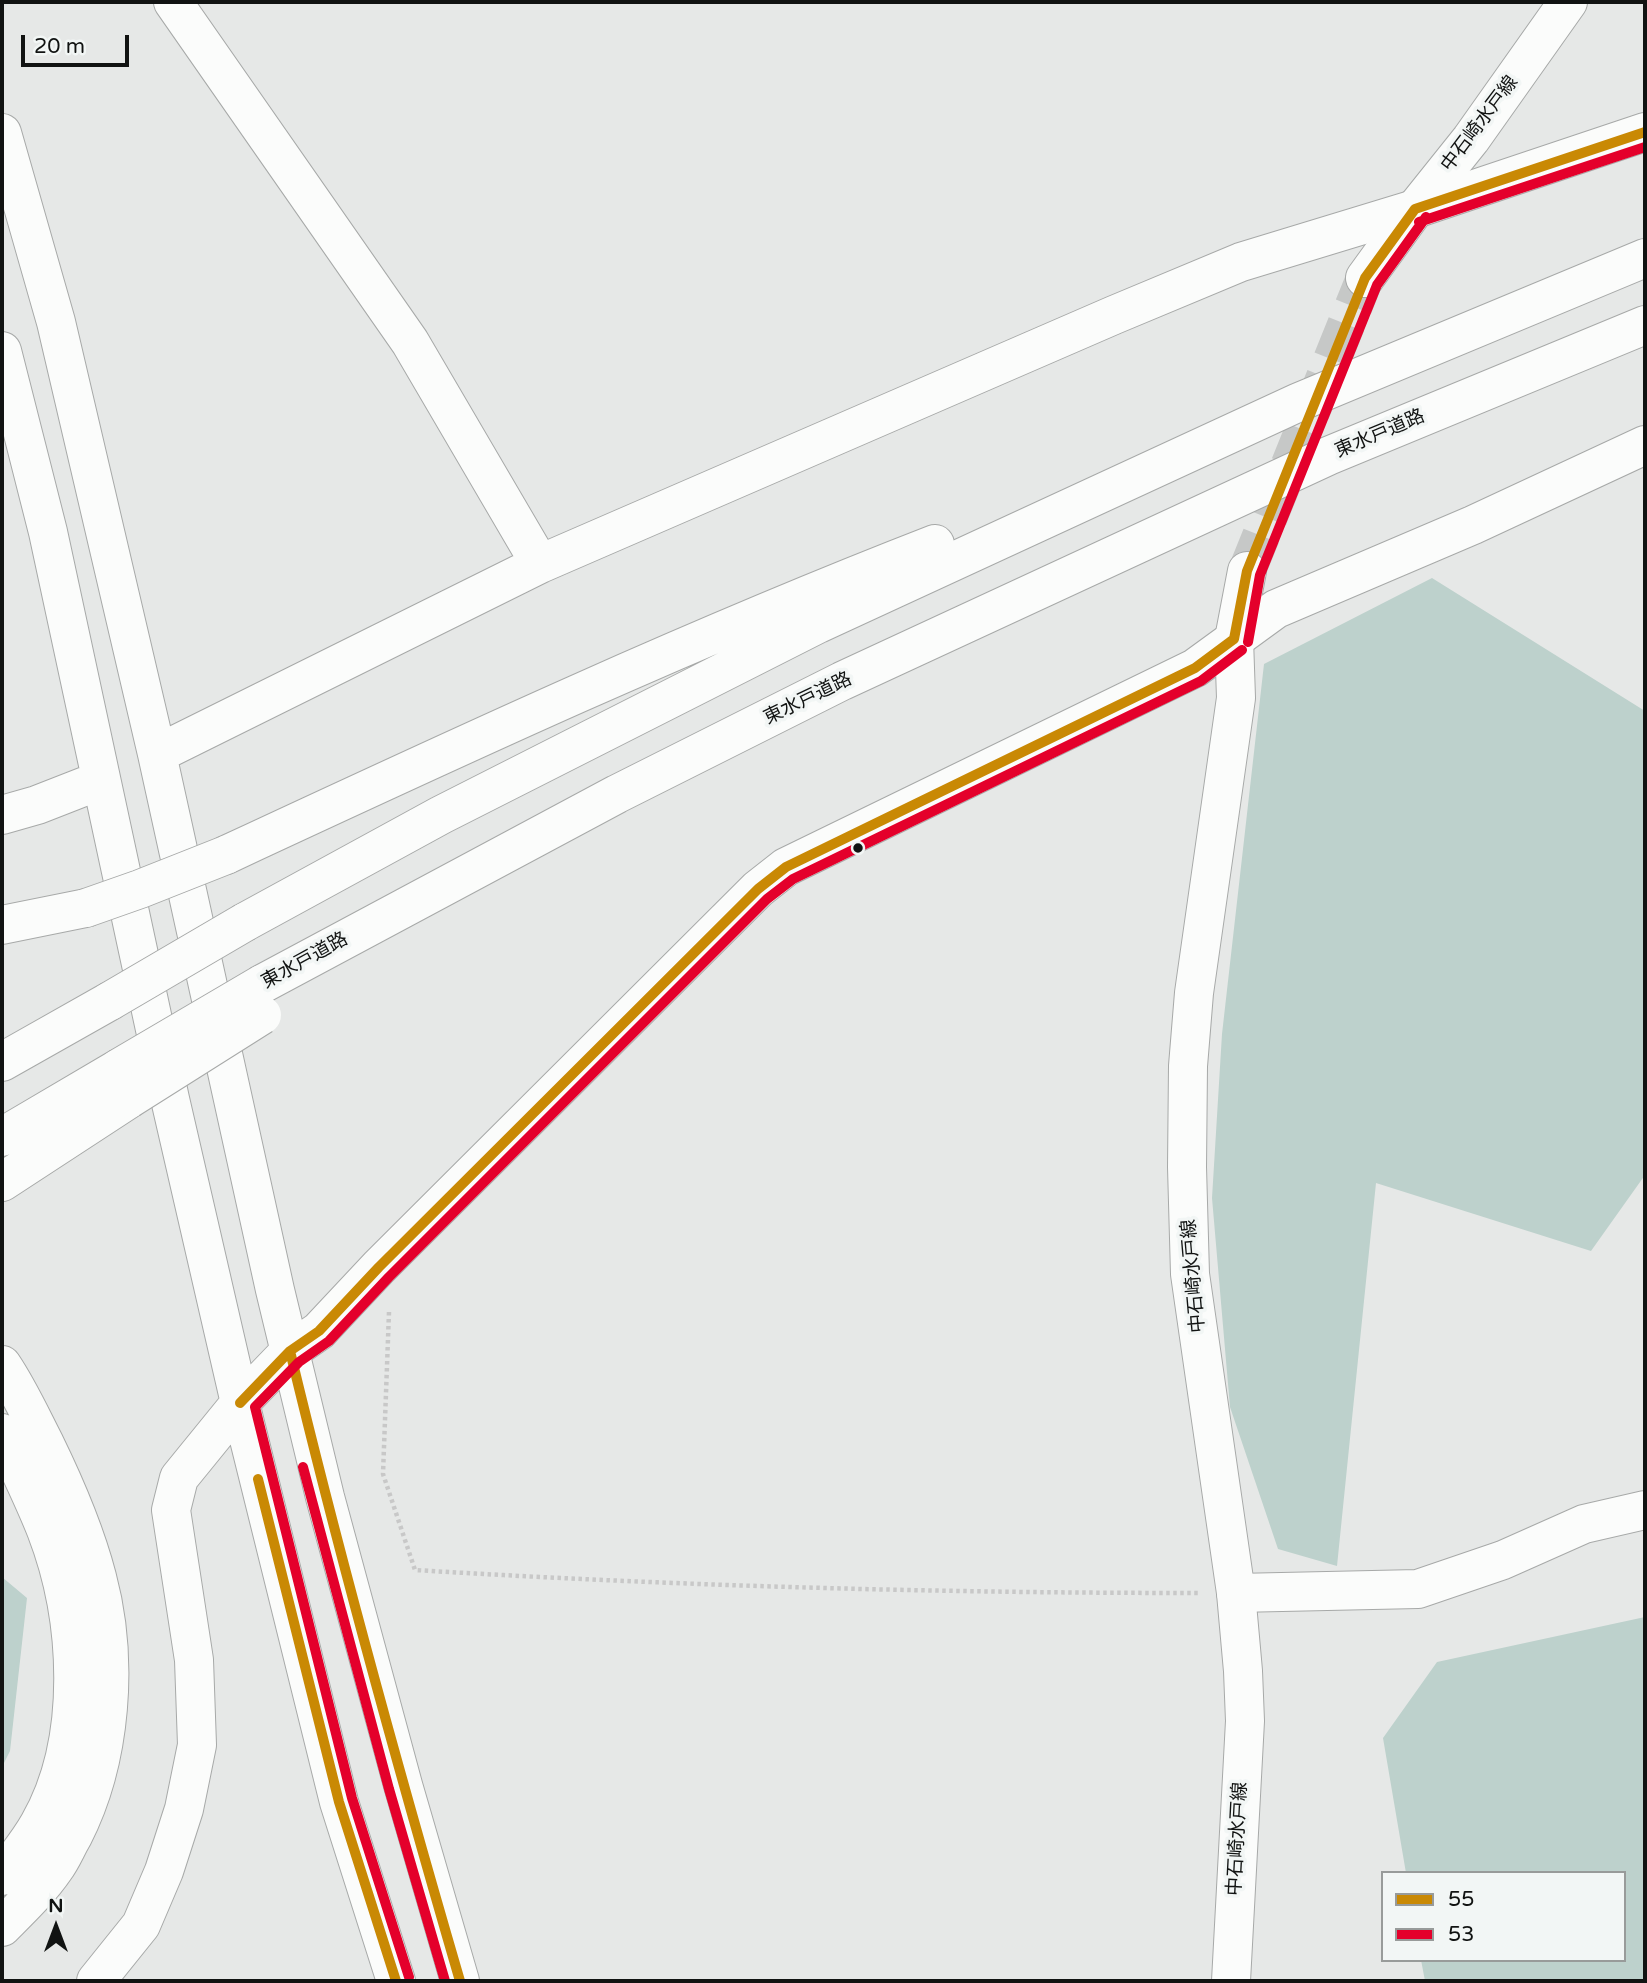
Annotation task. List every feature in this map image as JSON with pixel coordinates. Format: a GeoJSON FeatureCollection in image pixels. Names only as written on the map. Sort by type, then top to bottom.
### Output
{"type":"FeatureCollection","features":[{"type":"Feature","properties":{"kind":"main road"},"geometry":{"type":"LineString","coordinates":[[173,2],[410,342],[540,564]]}},
{"type":"Feature","properties":{"kind":"main road","name":"中石崎水戸線"},"geometry":{"type":"LineString","coordinates":[[1365,278],[1471,139],[1568,2]]}},
{"type":"Feature","properties":{"kind":"main road"},"geometry":{"type":"LineString","coordinates":[[157,754],[540,564],[1241,262],[1415,209],[1645,132]]}},
{"type":"Feature","properties":{"kind":"main road"},"geometry":{"type":"LineString","coordinates":[[2,133],[56,322],[325,1497],[402,1785],[460,1981]]}},
{"type":"Feature","properties":{"kind":"main road"},"geometry":{"type":"LineString","coordinates":[[2,925],[86,908],[226,855],[422,763],[813,591],[1299,402],[1645,258]]}},
{"type":"Feature","properties":{"kind":"main road","name":"東水戸道路"},"geometry":{"type":"LineString","coordinates":[[124,1083],[262,1000],[446,906],[617,794],[842,681],[1328,456],[1645,325]]}},
{"type":"Feature","properties":{"kind":"main road"},"geometry":{"type":"LineString","coordinates":[[2,351],[48,532],[167,1086],[240,1403],[339,1802],[396,1981]]}},
{"type":"Feature","properties":{"kind":"main road"},"geometry":{"type":"LineString","coordinates":[[2,1062],[246,922],[454,809],[818,624],[1299,402]]}},
{"type":"Feature","properties":{"kind":"main road"},"geometry":{"type":"LineString","coordinates":[[96,1981],[141,1924],[164,1871],[184,1809],[197,1745],[194,1660],[171,1510],[179,1478],[240,1403],[290,1351],[319,1331],[379,1267],[758,889],[786,867],[1195,668],[1276,609],[1473,525],[1645,445]]}},
{"type":"Feature","properties":{"kind":"main road","name":"中石崎水戸線"},"geometry":{"type":"LineString","coordinates":[[1231,1981],[1245,1721],[1236,1593],[1190,1274],[1188,1066],[1194,993],[1236,698],[1234,639],[1247,571]]}},
{"type":"Feature","properties":{"kind":"main road"},"geometry":{"type":"LineString","coordinates":[[2,815],[37,805],[101,780]]}},
{"type":"Feature","properties":{"kind":"main road"},"geometry":{"type":"LineString","coordinates":[[2,1137],[124,1083]]}},
{"type":"Feature","properties":{"kind":"main road"},"geometry":{"type":"LineString","coordinates":[[2,1182],[124,1083]]}},
{"type":"Feature","properties":{"kind":"main road"},"geometry":{"type":"LineString","coordinates":[[2,1365],[18,1389],[79,1518],[98,1578],[109,1670],[108,1710],[102,1755],[93,1792],[56,1868],[2,1927]]}},
{"type":"Feature","properties":{"kind":"main road"},"geometry":{"type":"LineString","coordinates":[[2,1433],[47,1532],[64,1591],[74,1671],[73,1707],[65,1752],[54,1787],[40,1823],[2,1876]]}},
{"type":"Feature","properties":{"kind":"main road"},"geometry":{"type":"LineString","coordinates":[[1236,1593],[1418,1589],[1503,1560],[1584,1524],[1645,1510]]}},
{"type":"Feature","properties":{"kind":"path"},"geometry":{"type":"LineString","coordinates":[[379,1267],[390,1317],[383,1474],[415,1570],[602,1581],[956,1591],[1236,1593]]}},
{"type":"Feature","properties":{"kind":"shaded area"},"geometry":{"type":"Polygon","coordinates":[[[1432,578],[1645,711],[1645,1175],[1591,1251],[1376,1183],[1337,1566],[1278,1549],[1230,1407],[1212,1198],[1222,1034],[1264,664],[1432,578]]]}},
{"type":"Feature","properties":{"kind":"shaded area"},"geometry":{"type":"Polygon","coordinates":[[[2,1577],[27,1598],[10,1751],[2,1767],[2,1577]]]}},
{"type":"Feature","properties":{"kind":"shaded area"},"geometry":{"type":"Polygon","coordinates":[[[1645,1617],[1645,1981],[1425,1981],[1421,1962],[1626,1962],[1626,1871],[1406,1871],[1383,1738],[1437,1662],[1645,1617]]]}},
{"type":"Feature","properties":{"kind":"tunnel"},"geometry":{"type":"LineString","coordinates":[[1247,571],[1365,278]]}},
{"type":"Feature","properties":{"kind":"transit line","name":"55"},"geometry":{"type":"LineString","coordinates":[[1415,209],[1645,132]]}},
{"type":"Feature","properties":{"kind":"transit line","name":"53"},"geometry":{"type":"LineString","coordinates":[[1419,222],[1645,147]]}},
{"type":"Feature","properties":{"kind":"transit line","name":"55"},"geometry":{"type":"LineString","coordinates":[[1234,639],[1247,571],[1365,278],[1415,209]]}},
{"type":"Feature","properties":{"kind":"transit line","name":"53"},"geometry":{"type":"LineString","coordinates":[[1248,642],[1260,575],[1377,285],[1426,217]]}},
{"type":"Feature","properties":{"kind":"transit line","name":"55"},"geometry":{"type":"LineString","coordinates":[[240,1403],[290,1351],[319,1331],[379,1267],[758,889],[786,867],[1195,668],[1234,639]]}},
{"type":"Feature","properties":{"kind":"transit line","name":"53"},"geometry":{"type":"LineString","coordinates":[[409,1977],[352,1798],[255,1407],[299,1362],[329,1341],[389,1277],[767,899],[793,879],[1201,681],[1242,650]]}},
{"type":"Feature","properties":{"kind":"transit line","name":"55"},"geometry":{"type":"LineString","coordinates":[[290,1351],[371,1667],[460,1981]]}},
{"type":"Feature","properties":{"kind":"transit line","name":"53"},"geometry":{"type":"LineString","coordinates":[[303,1467],[389,1789],[445,1981]]}},
{"type":"Feature","properties":{"kind":"transit line","name":"55"},"geometry":{"type":"LineString","coordinates":[[258,1479],[339,1802],[396,1981]]}}]}
